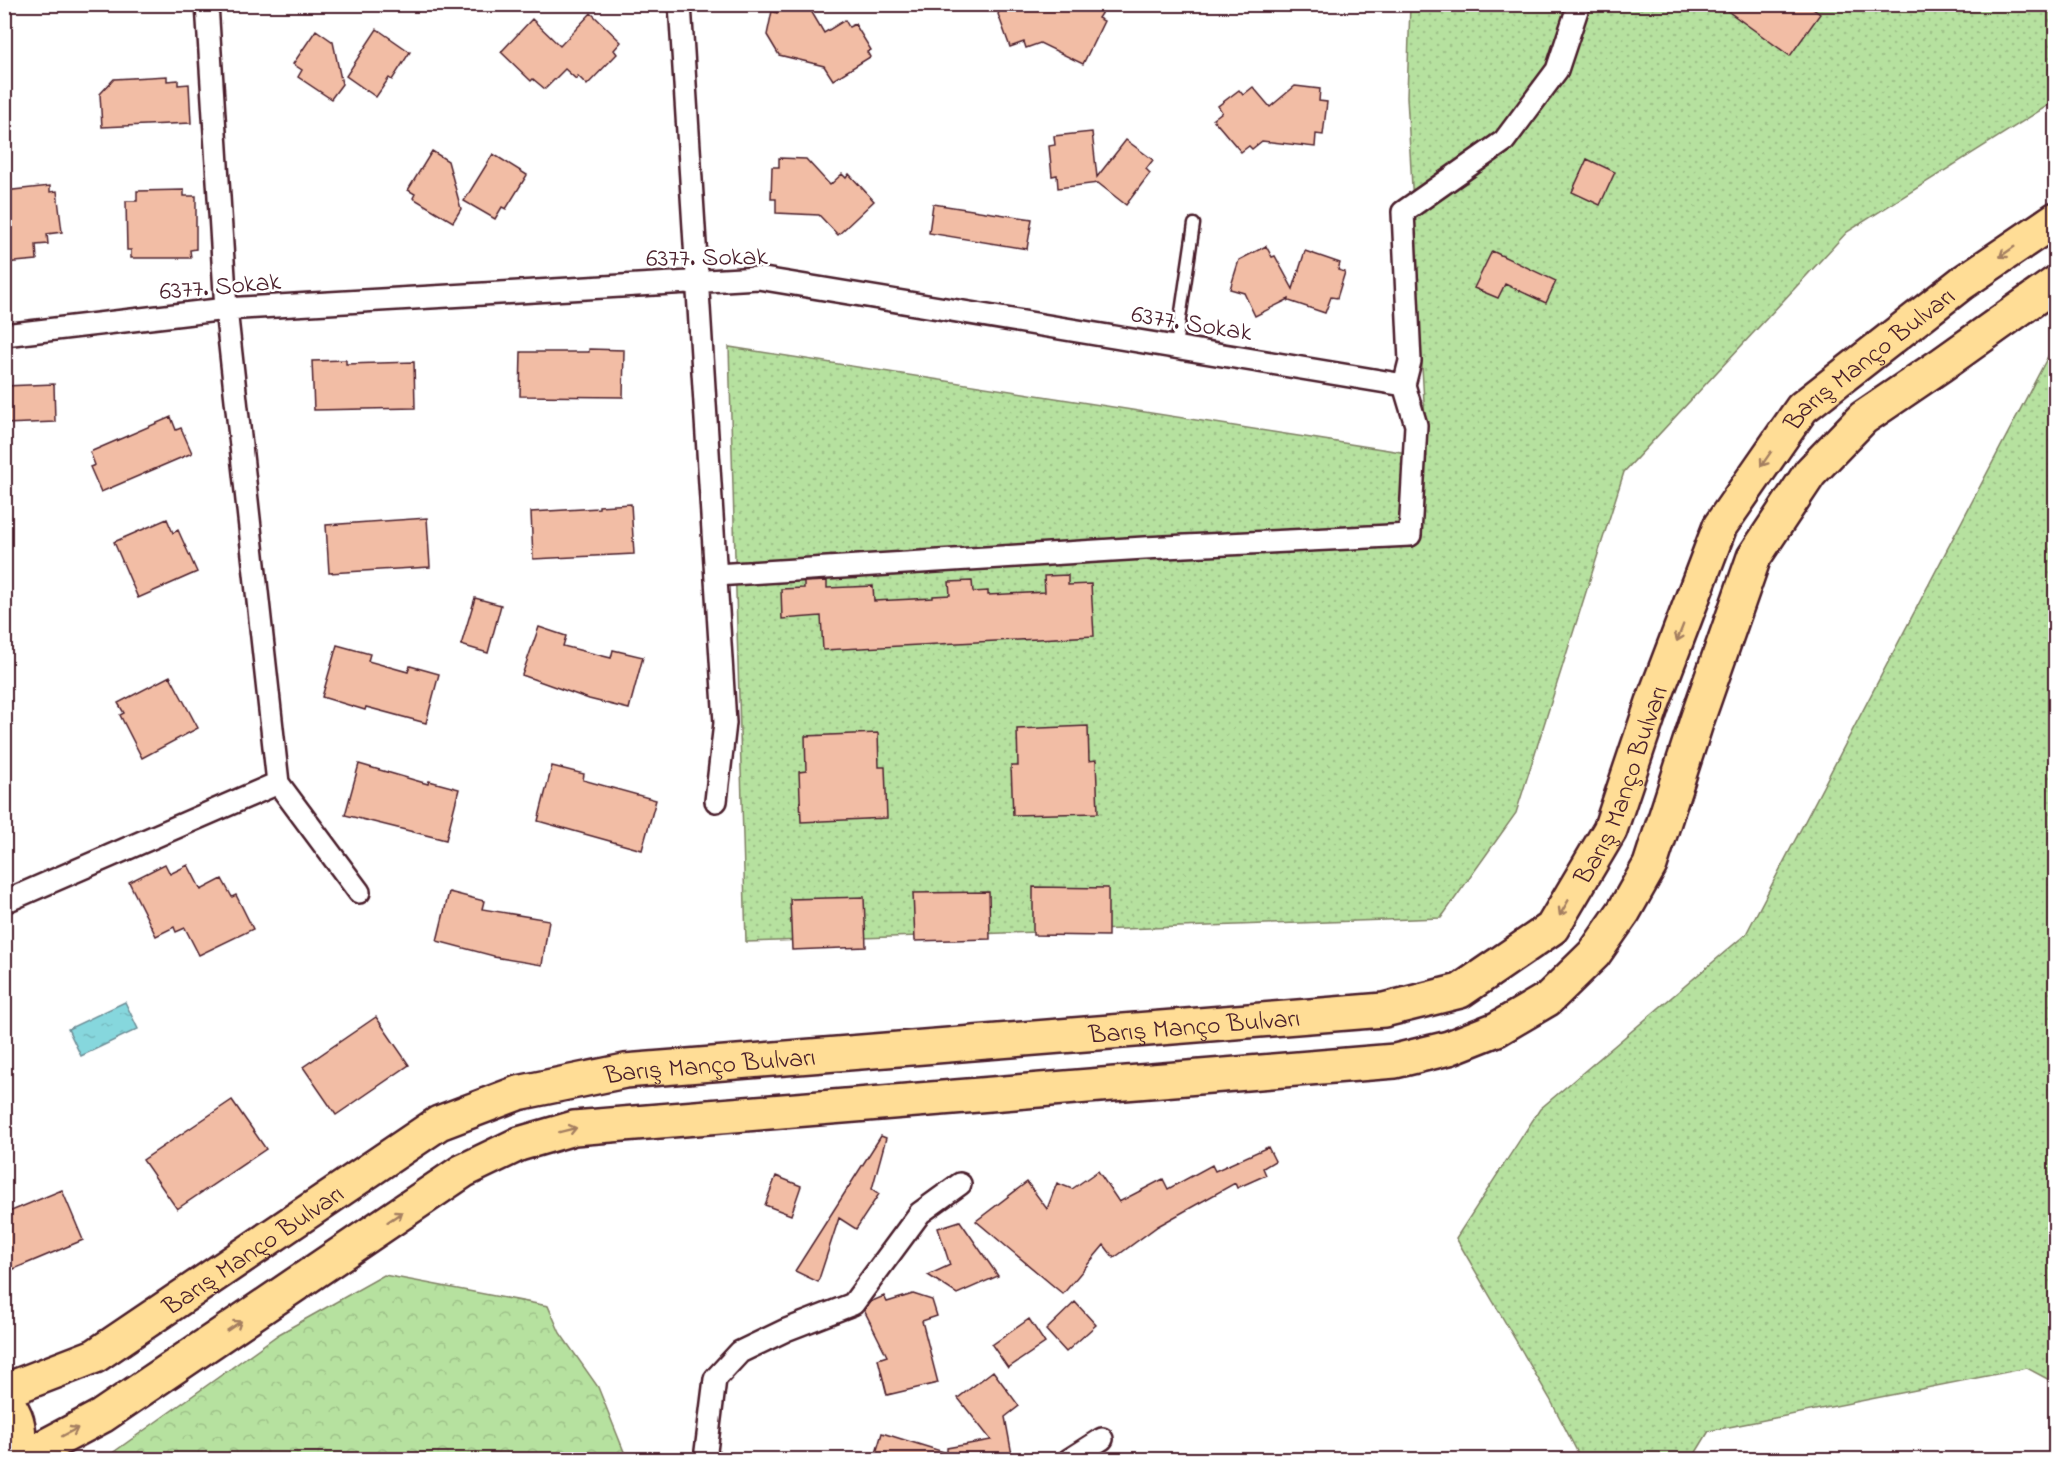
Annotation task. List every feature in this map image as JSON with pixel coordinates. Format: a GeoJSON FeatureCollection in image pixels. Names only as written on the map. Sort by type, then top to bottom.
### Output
{"type":"FeatureCollection","features":[{"type":"Feature","properties":{"kind":"main road","name":"Barış Manço Bulvarı"},"geometry":{"type":"LineString","coordinates":[[4,1391],[95,1356],[439,1123],[518,1093],[625,1071],[1384,1010],[1460,991],[1552,928],[1610,830],[1653,702],[1720,526],[1802,408],[1962,283],[2055,219]]}},
{"type":"Feature","properties":{"kind":"main road","name":"Barış Manço Bulvarı"},"geometry":{"type":"LineString","coordinates":[[17,1460],[102,1416],[463,1171],[519,1144],[574,1128],[1395,1061],[1449,1048],[1497,1029],[1548,999],[1594,954],[1624,911],[1650,865],[1697,720],[1754,557],[1810,473],[1863,418],[2055,283]]}},
{"type":"Feature","properties":{"kind":"main road"},"geometry":{"type":"LineString","coordinates":[[4,1400],[16,1418],[19,1433],[17,1460]]}},
{"type":"Feature","properties":{"kind":"street"},"geometry":{"type":"LineString","coordinates":[[207,4],[226,309],[278,783],[359,892]]}},
{"type":"Feature","properties":{"kind":"street"},"geometry":{"type":"LineString","coordinates":[[680,4],[725,723],[716,801]]}},
{"type":"Feature","properties":{"kind":"street"},"geometry":{"type":"LineString","coordinates":[[716,574],[1132,548],[1410,535],[1416,425],[1404,385],[1410,361],[1402,212],[1504,141],[1557,70],[1579,4]]}},
{"type":"Feature","properties":{"kind":"street","name":"6377. Sokak"},"geometry":{"type":"LineString","coordinates":[[4,335],[226,309],[758,278],[1404,385]]}},
{"type":"Feature","properties":{"kind":"street"},"geometry":{"type":"LineString","coordinates":[[4,902],[278,783]]}},
{"type":"Feature","properties":{"kind":"street"},"geometry":{"type":"LineString","coordinates":[[709,1460],[706,1451],[715,1379],[740,1352],[786,1330],[853,1304],[920,1213],[960,1184]]}},
{"type":"Feature","properties":{"kind":"street"},"geometry":{"type":"LineString","coordinates":[[1070,1460],[1102,1439]]}},
{"type":"Feature","properties":{"kind":"lane"},"geometry":{"type":"LineString","coordinates":[[1176,346],[1194,224]]}},
{"type":"Feature","properties":{"kind":"green space"},"geometry":{"type":"Polygon","coordinates":[[[1410,5],[2055,5],[2055,101],[1847,232],[1624,472],[1516,813],[1441,918],[746,942],[729,347],[1427,456],[1407,97],[1410,5]]]}},
{"type":"Feature","properties":{"kind":"green space"},"geometry":{"type":"Polygon","coordinates":[[[2055,343],[2055,1383],[2027,1368],[1709,1431],[1692,1459],[1581,1459],[1550,1399],[1456,1238],[1540,1109],[1746,934],[2055,343]]]}},
{"type":"Feature","properties":{"kind":"green space"},"geometry":{"type":"Polygon","coordinates":[[[384,1275],[548,1306],[560,1333],[598,1387],[627,1459],[104,1459],[279,1334],[384,1275]]]}},
{"type":"Feature","properties":{"kind":"water"},"geometry":{"type":"Polygon","coordinates":[[[125,1002],[138,1029],[81,1056],[68,1029],[125,1002]]]}},
{"type":"Feature","properties":{"kind":"building"},"geometry":{"type":"Polygon","coordinates":[[[779,4],[799,7],[807,4],[824,33],[845,20],[849,27],[855,24],[871,50],[867,52],[870,57],[833,80],[824,66],[779,55],[767,35],[772,11],[777,13],[779,4]]]}},
{"type":"Feature","properties":{"kind":"building"},"geometry":{"type":"Polygon","coordinates":[[[1003,4],[1086,4],[1102,12],[1098,18],[1104,21],[1083,64],[1040,43],[1026,48],[1024,42],[1010,47],[998,14],[1003,4]]]}},
{"type":"Feature","properties":{"kind":"building"},"geometry":{"type":"Polygon","coordinates":[[[1718,4],[1806,4],[1820,14],[1790,56],[1718,4]]]}},
{"type":"Feature","properties":{"kind":"building"},"geometry":{"type":"Polygon","coordinates":[[[591,13],[621,42],[614,50],[617,54],[587,85],[578,76],[576,79],[565,69],[545,89],[533,79],[531,81],[501,52],[532,19],[560,46],[591,13]]]}},
{"type":"Feature","properties":{"kind":"building"},"geometry":{"type":"Polygon","coordinates":[[[377,29],[410,52],[392,80],[389,78],[376,97],[346,76],[377,29]]]}},
{"type":"Feature","properties":{"kind":"building"},"geometry":{"type":"Polygon","coordinates":[[[316,30],[333,42],[342,84],[331,99],[298,77],[302,70],[293,64],[316,30]]]}},
{"type":"Feature","properties":{"kind":"building"},"geometry":{"type":"Polygon","coordinates":[[[167,76],[167,81],[178,80],[178,85],[189,84],[191,123],[102,127],[100,94],[114,79],[167,76]]]}},
{"type":"Feature","properties":{"kind":"building"},"geometry":{"type":"Polygon","coordinates":[[[1295,86],[1320,89],[1319,101],[1327,102],[1323,135],[1316,134],[1315,147],[1262,141],[1252,149],[1249,146],[1241,152],[1213,119],[1222,112],[1218,106],[1239,90],[1243,95],[1253,87],[1270,107],[1295,86]]]}},
{"type":"Feature","properties":{"kind":"building"},"geometry":{"type":"Polygon","coordinates":[[[1092,132],[1097,177],[1126,140],[1153,160],[1146,169],[1150,173],[1126,205],[1098,183],[1058,188],[1057,175],[1052,176],[1049,146],[1055,145],[1054,136],[1092,132]]]}},
{"type":"Feature","properties":{"kind":"building"},"geometry":{"type":"Polygon","coordinates":[[[432,151],[448,161],[461,209],[453,222],[413,198],[415,194],[408,190],[432,151]]]}},
{"type":"Feature","properties":{"kind":"building"},"geometry":{"type":"Polygon","coordinates":[[[493,154],[527,175],[506,209],[502,207],[495,219],[464,201],[493,154]]]}},
{"type":"Feature","properties":{"kind":"building"},"geometry":{"type":"Polygon","coordinates":[[[779,158],[806,159],[830,185],[842,174],[846,178],[849,174],[874,201],[838,235],[819,215],[776,213],[776,199],[771,199],[772,167],[779,167],[779,158]]]}},
{"type":"Feature","properties":{"kind":"building"},"geometry":{"type":"Polygon","coordinates":[[[1587,159],[1615,172],[1600,205],[1572,192],[1587,159]]]}},
{"type":"Feature","properties":{"kind":"building"},"geometry":{"type":"Polygon","coordinates":[[[50,186],[50,192],[57,191],[62,232],[47,234],[48,244],[36,245],[37,260],[4,263],[4,191],[50,186]]]}},
{"type":"Feature","properties":{"kind":"building"},"geometry":{"type":"Polygon","coordinates":[[[184,190],[184,196],[196,196],[196,249],[190,250],[191,258],[131,258],[131,250],[127,250],[126,201],[137,201],[137,191],[184,190]]]}},
{"type":"Feature","properties":{"kind":"building"},"geometry":{"type":"Polygon","coordinates":[[[933,204],[1032,219],[1027,249],[929,233],[933,204]]]}},
{"type":"Feature","properties":{"kind":"building"},"geometry":{"type":"Polygon","coordinates":[[[1266,246],[1272,257],[1275,256],[1293,289],[1305,251],[1340,263],[1338,270],[1345,272],[1337,298],[1331,297],[1325,313],[1289,301],[1289,299],[1255,316],[1244,293],[1230,289],[1239,260],[1266,246]]]}},
{"type":"Feature","properties":{"kind":"building"},"geometry":{"type":"Polygon","coordinates":[[[1492,251],[1556,281],[1546,303],[1505,284],[1498,298],[1474,288],[1492,251]]]}},
{"type":"Feature","properties":{"kind":"building"},"geometry":{"type":"Polygon","coordinates":[[[589,349],[624,350],[623,397],[520,396],[521,352],[589,352],[589,349]]]}},
{"type":"Feature","properties":{"kind":"building"},"geometry":{"type":"Polygon","coordinates":[[[346,360],[346,364],[414,362],[415,408],[314,410],[312,361],[346,360]]]}},
{"type":"Feature","properties":{"kind":"building"},"geometry":{"type":"Polygon","coordinates":[[[54,384],[55,422],[4,424],[4,386],[54,384]]]}},
{"type":"Feature","properties":{"kind":"building"},"geometry":{"type":"Polygon","coordinates":[[[171,417],[176,430],[181,428],[192,453],[101,492],[90,467],[95,465],[90,452],[171,417]]]}},
{"type":"Feature","properties":{"kind":"building"},"geometry":{"type":"Polygon","coordinates":[[[631,504],[634,554],[533,559],[531,512],[631,504]]]}},
{"type":"Feature","properties":{"kind":"building"},"geometry":{"type":"Polygon","coordinates":[[[427,518],[430,567],[329,573],[326,525],[427,518]]]}},
{"type":"Feature","properties":{"kind":"building"},"geometry":{"type":"Polygon","coordinates":[[[167,519],[173,533],[178,530],[197,572],[138,598],[114,542],[167,519]]]}},
{"type":"Feature","properties":{"kind":"building"},"geometry":{"type":"Polygon","coordinates":[[[1068,575],[1068,585],[1091,584],[1094,636],[823,650],[821,616],[782,619],[781,589],[804,588],[804,582],[827,581],[827,588],[873,586],[874,601],[950,595],[949,582],[972,581],[973,592],[988,591],[988,595],[1045,592],[1044,576],[1068,575]]]}},
{"type":"Feature","properties":{"kind":"building"},"geometry":{"type":"Polygon","coordinates":[[[475,598],[501,605],[488,653],[461,645],[475,598]]]}},
{"type":"Feature","properties":{"kind":"building"},"geometry":{"type":"Polygon","coordinates":[[[539,627],[566,636],[563,646],[611,658],[613,650],[643,657],[629,709],[589,699],[522,675],[539,627]]]}},
{"type":"Feature","properties":{"kind":"building"},"geometry":{"type":"Polygon","coordinates":[[[337,645],[370,654],[368,661],[408,672],[410,666],[439,674],[426,723],[366,707],[365,710],[322,697],[337,645]]]}},
{"type":"Feature","properties":{"kind":"building"},"geometry":{"type":"Polygon","coordinates":[[[170,676],[198,728],[142,758],[120,715],[124,713],[118,703],[170,676]]]}},
{"type":"Feature","properties":{"kind":"building"},"geometry":{"type":"Polygon","coordinates":[[[1088,726],[1089,761],[1096,760],[1098,813],[1013,815],[1011,766],[1018,766],[1017,729],[1088,726]]]}},
{"type":"Feature","properties":{"kind":"building"},"geometry":{"type":"Polygon","coordinates":[[[878,733],[879,767],[885,767],[887,818],[801,822],[799,772],[806,771],[805,736],[878,733]]]}},
{"type":"Feature","properties":{"kind":"building"},"geometry":{"type":"Polygon","coordinates":[[[359,764],[428,784],[429,781],[459,789],[446,840],[345,815],[359,764]]]}},
{"type":"Feature","properties":{"kind":"building"},"geometry":{"type":"Polygon","coordinates":[[[552,766],[584,774],[583,780],[656,800],[642,850],[538,821],[552,766]]]}},
{"type":"Feature","properties":{"kind":"building"},"geometry":{"type":"Polygon","coordinates":[[[165,864],[170,874],[188,865],[201,890],[222,879],[232,897],[236,895],[253,929],[199,955],[185,928],[176,932],[174,927],[156,936],[129,882],[165,864]]]}},
{"type":"Feature","properties":{"kind":"building"},"geometry":{"type":"Polygon","coordinates":[[[1033,887],[1108,888],[1108,936],[1033,935],[1033,887]]]}},
{"type":"Feature","properties":{"kind":"building"},"geometry":{"type":"Polygon","coordinates":[[[449,892],[484,901],[482,909],[549,920],[542,965],[494,957],[437,941],[449,892]]]}},
{"type":"Feature","properties":{"kind":"building"},"geometry":{"type":"Polygon","coordinates":[[[989,892],[990,939],[915,941],[913,893],[989,892]]]}},
{"type":"Feature","properties":{"kind":"building"},"geometry":{"type":"Polygon","coordinates":[[[864,897],[866,947],[792,950],[790,899],[864,897]]]}},
{"type":"Feature","properties":{"kind":"building"},"geometry":{"type":"Polygon","coordinates":[[[376,1017],[409,1065],[336,1115],[303,1067],[376,1017]]]}},
{"type":"Feature","properties":{"kind":"building"},"geometry":{"type":"Polygon","coordinates":[[[232,1100],[266,1149],[177,1209],[143,1160],[232,1100]]]}},
{"type":"Feature","properties":{"kind":"building"},"geometry":{"type":"Polygon","coordinates":[[[881,1136],[886,1138],[872,1189],[879,1194],[856,1229],[839,1218],[818,1282],[795,1271],[881,1136]]]}},
{"type":"Feature","properties":{"kind":"building"},"geometry":{"type":"Polygon","coordinates":[[[1268,1147],[1275,1161],[1263,1168],[1266,1175],[1237,1188],[1235,1183],[1158,1226],[1114,1258],[1104,1245],[1063,1294],[976,1221],[1027,1182],[1047,1209],[1057,1183],[1072,1189],[1098,1171],[1119,1202],[1163,1179],[1168,1189],[1212,1165],[1215,1171],[1268,1147]]]}},
{"type":"Feature","properties":{"kind":"building"},"geometry":{"type":"Polygon","coordinates":[[[776,1176],[801,1186],[791,1215],[765,1205],[776,1176]]]}},
{"type":"Feature","properties":{"kind":"building"},"geometry":{"type":"Polygon","coordinates":[[[62,1190],[83,1240],[4,1273],[4,1214],[62,1190]]]}},
{"type":"Feature","properties":{"kind":"building"},"geometry":{"type":"Polygon","coordinates":[[[960,1221],[998,1276],[957,1294],[928,1275],[950,1265],[938,1228],[960,1221]]]}},
{"type":"Feature","properties":{"kind":"building"},"geometry":{"type":"Polygon","coordinates":[[[913,1294],[932,1300],[937,1316],[922,1321],[938,1383],[887,1395],[878,1359],[887,1356],[864,1310],[870,1302],[884,1296],[887,1302],[913,1294]]]}},
{"type":"Feature","properties":{"kind":"building"},"geometry":{"type":"Polygon","coordinates":[[[1075,1302],[1096,1325],[1066,1352],[1046,1330],[1075,1302]]]}},
{"type":"Feature","properties":{"kind":"building"},"geometry":{"type":"Polygon","coordinates":[[[1029,1319],[1045,1343],[1008,1368],[992,1345],[1029,1319]]]}},
{"type":"Feature","properties":{"kind":"building"},"geometry":{"type":"Polygon","coordinates":[[[993,1371],[1019,1406],[1005,1417],[1013,1460],[874,1460],[882,1433],[947,1453],[947,1448],[991,1440],[958,1398],[993,1371]]]}}]}
